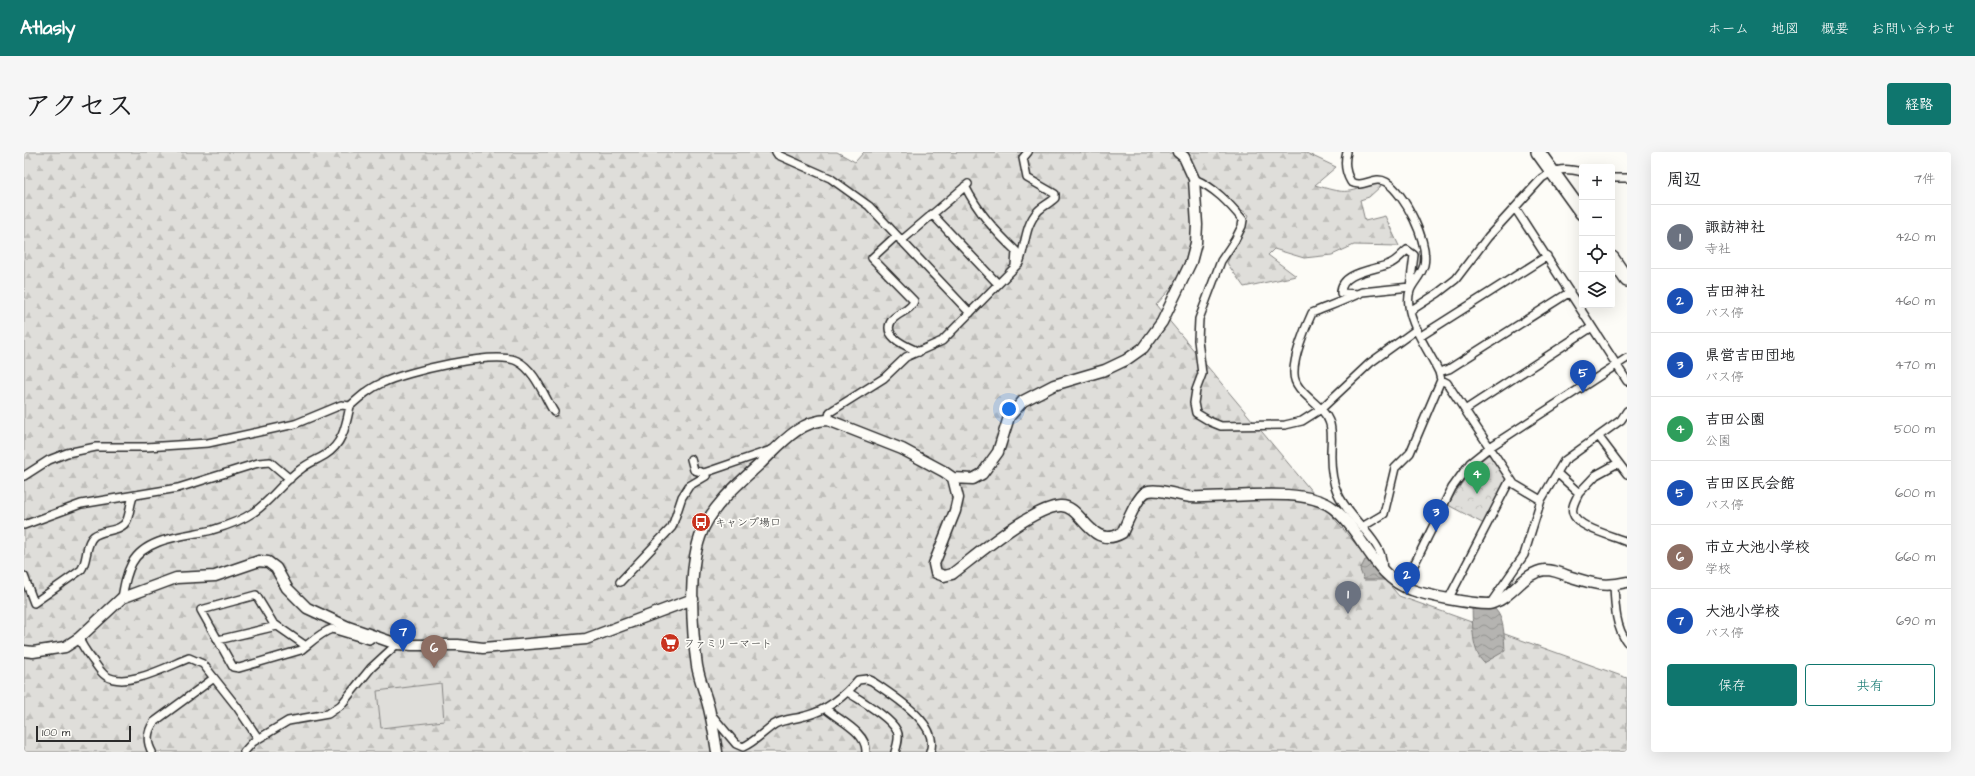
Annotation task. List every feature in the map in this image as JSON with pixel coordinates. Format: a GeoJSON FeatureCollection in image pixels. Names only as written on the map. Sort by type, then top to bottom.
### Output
{"type":"FeatureCollection","features":[{"type":"Feature","properties":{"kind":"highway"},"geometry":{"type":"LineString","coordinates":[[1538,152],[1579,209]]}},
{"type":"Feature","properties":{"kind":"highway"},"geometry":{"type":"LineString","coordinates":[[1615,262],[1627,280]]}},
{"type":"Feature","properties":{"kind":"street"},"geometry":{"type":"LineString","coordinates":[[776,152],[778,155],[830,178],[869,206],[970,313]]}},
{"type":"Feature","properties":{"kind":"street"},"geometry":{"type":"LineString","coordinates":[[828,420],[830,412],[884,378],[906,356],[919,352],[942,341],[1018,263],[1022,254],[1026,231],[1034,216],[1039,210],[1055,198],[1055,194],[1051,191],[1027,178],[1023,158],[1028,152]]}},
{"type":"Feature","properties":{"kind":"street"},"geometry":{"type":"LineString","coordinates":[[717,752],[710,713],[698,667],[693,578],[698,543],[706,525],[732,488],[800,428],[817,420],[828,420],[902,449],[953,478],[973,479],[982,474],[998,452],[1009,417],[1023,402],[1054,384],[1105,370],[1126,360],[1143,348],[1152,337],[1175,295],[1193,256],[1196,243],[1197,225],[1194,179],[1184,156],[1178,152]]}},
{"type":"Feature","properties":{"kind":"street"},"geometry":{"type":"LineString","coordinates":[[1347,152],[1345,159],[1346,168],[1351,182],[1359,184],[1378,179],[1388,183],[1404,202],[1415,222],[1425,248],[1426,255],[1420,275],[1410,287],[1358,294],[1341,294],[1341,290],[1350,277],[1391,264],[1407,250],[1414,255],[1410,287],[1409,294],[1410,311],[1440,376],[1447,383],[1490,447],[1510,480],[1516,486],[1541,500]]}},
{"type":"Feature","properties":{"kind":"street"},"geometry":{"type":"LineString","coordinates":[[1410,311],[1448,287],[1456,279],[1488,237],[1542,178],[1552,171],[1562,168],[1579,171]]}},
{"type":"Feature","properties":{"kind":"street"},"geometry":{"type":"LineString","coordinates":[[1615,178],[1626,180]]}},
{"type":"Feature","properties":{"kind":"street"},"geometry":{"type":"LineString","coordinates":[[1194,179],[1210,187],[1230,204],[1243,220],[1242,226],[1235,240],[1221,262],[1199,319],[1198,340],[1202,374],[1195,396],[1196,413],[1210,422],[1221,426],[1285,425],[1302,421],[1321,409],[1370,363],[1417,329]]}},
{"type":"Feature","properties":{"kind":"street"},"geometry":{"type":"LineString","coordinates":[[919,352],[899,343],[892,336],[890,326],[892,320],[913,305],[914,301],[872,258],[932,214],[967,184],[975,206],[997,233],[1016,251],[1015,267]]}},
{"type":"Feature","properties":{"kind":"street"},"geometry":{"type":"LineString","coordinates":[[1515,208],[1627,381]]}},
{"type":"Feature","properties":{"kind":"street"},"geometry":{"type":"LineString","coordinates":[[932,214],[998,284]]}},
{"type":"Feature","properties":{"kind":"street"},"geometry":{"type":"LineString","coordinates":[[1421,336],[1547,256]]}},
{"type":"Feature","properties":{"kind":"street"},"geometry":{"type":"LineString","coordinates":[[1362,527],[1384,514],[1395,468],[1410,453],[1440,376],[1570,292]]}},
{"type":"Feature","properties":{"kind":"street"},"geometry":{"type":"LineString","coordinates":[[1358,294],[1312,313],[1302,336],[1293,375],[1301,391],[1321,409],[1330,422],[1331,469],[1333,482],[1342,503],[1377,547],[1383,563],[1382,569]]}},
{"type":"Feature","properties":{"kind":"street"},"geometry":{"type":"LineString","coordinates":[[1465,410],[1592,327]]}},
{"type":"Feature","properties":{"kind":"street"},"geometry":{"type":"LineString","coordinates":[[122,598],[126,579],[133,562],[143,551],[151,546],[169,540],[213,530],[236,522],[255,512],[299,470],[326,454],[340,441],[343,436],[350,406],[371,389],[408,372],[476,360],[502,358],[516,360],[527,368],[554,412]]}},
{"type":"Feature","properties":{"kind":"street"},"geometry":{"type":"LineString","coordinates":[[1404,587],[1452,488],[1470,463],[1490,447],[1627,358]]}},
{"type":"Feature","properties":{"kind":"street"},"geometry":{"type":"LineString","coordinates":[[24,476],[48,460],[67,453],[96,447],[146,447],[208,443],[296,424],[341,405],[350,406]]}},
{"type":"Feature","properties":{"kind":"street"},"geometry":{"type":"LineString","coordinates":[[1490,604],[1524,554],[1541,500],[1569,456],[1624,422],[1627,411]]}},
{"type":"Feature","properties":{"kind":"street"},"geometry":{"type":"LineString","coordinates":[[1599,437],[1627,474]]}},
{"type":"Feature","properties":{"kind":"street"},"geometry":{"type":"LineString","coordinates":[[691,459],[694,470],[704,472],[777,448]]}},
{"type":"Feature","properties":{"kind":"street"},"geometry":{"type":"LineString","coordinates":[[24,525],[81,504],[99,500],[133,497],[178,488],[258,463],[270,462],[278,467],[290,479]]}},
{"type":"Feature","properties":{"kind":"street"},"geometry":{"type":"LineString","coordinates":[[1618,463],[1596,475],[1579,493],[1572,512],[1577,520],[1627,542]]}},
{"type":"Feature","properties":{"kind":"street"},"geometry":{"type":"LineString","coordinates":[[620,582],[672,527],[682,496],[689,486],[706,476],[704,472]]}},
{"type":"Feature","properties":{"kind":"street"},"geometry":{"type":"LineString","coordinates":[[1557,473],[1579,493]]}},
{"type":"Feature","properties":{"kind":"street"},"geometry":{"type":"LineString","coordinates":[[953,478],[958,498],[955,511],[934,564],[936,573],[944,576],[952,574],[1021,522],[1059,506],[1066,506],[1072,509],[1087,527],[1096,533],[1110,537],[1116,536],[1122,533],[1141,496],[1146,492],[1153,490],[1201,498],[1270,494],[1323,503],[1333,508],[1344,519],[1382,569],[1404,587],[1412,591],[1490,604],[1501,599],[1532,575],[1544,570],[1554,571],[1604,586],[1614,586],[1627,582]]}},
{"type":"Feature","properties":{"kind":"street"},"geometry":{"type":"LineString","coordinates":[[1449,598],[1510,480]]}},
{"type":"Feature","properties":{"kind":"street"},"geometry":{"type":"LineString","coordinates":[[24,576],[34,603],[81,570],[85,565],[91,541],[94,536],[122,526],[127,521],[133,497]]}},
{"type":"Feature","properties":{"kind":"street"},"geometry":{"type":"LineString","coordinates":[[24,651],[33,652],[65,647],[79,638],[122,598],[176,578],[215,576],[259,561],[268,562],[276,568],[287,588],[306,608],[348,627],[397,644],[458,645],[483,648],[586,639],[693,599]]}},
{"type":"Feature","properties":{"kind":"street"},"geometry":{"type":"LineString","coordinates":[[1614,586],[1614,607],[1622,634],[1627,642]]}},
{"type":"Feature","properties":{"kind":"street"},"geometry":{"type":"LineString","coordinates":[[306,646],[273,622],[256,594],[201,610],[233,667],[239,668],[301,650],[328,630],[332,629],[369,640],[374,636]]}},
{"type":"Feature","properties":{"kind":"street"},"geometry":{"type":"LineString","coordinates":[[218,640],[277,626]]}},
{"type":"Feature","properties":{"kind":"street"},"geometry":{"type":"LineString","coordinates":[[79,638],[81,645],[104,675],[121,681],[134,679],[189,658],[203,664],[237,707],[258,738]]}},
{"type":"Feature","properties":{"kind":"street"},"geometry":{"type":"LineString","coordinates":[[244,752],[258,738],[288,721],[328,714],[341,705],[371,668],[397,644]]}},
{"type":"Feature","properties":{"kind":"street"},"geometry":{"type":"LineString","coordinates":[[152,752],[147,740],[149,729],[154,722],[214,678]]}},
{"type":"Feature","properties":{"kind":"street"},"geometry":{"type":"LineString","coordinates":[[710,713],[736,744],[743,747],[748,745],[776,724],[806,716],[825,708],[848,692],[858,680],[867,679],[904,704],[928,728],[931,741],[930,752]]}},
{"type":"Feature","properties":{"kind":"street"},"geometry":{"type":"LineString","coordinates":[[848,692],[890,722],[898,732],[898,745],[894,752]]}},
{"type":"Feature","properties":{"kind":"street"},"geometry":{"type":"LineString","coordinates":[[825,708],[860,736],[864,743],[866,752]]}},
{"type":"Feature","properties":{"kind":"green space"},"geometry":{"type":"Polygon","coordinates":[[[24,152],[837,152],[855,162],[864,152],[1179,153],[1195,200],[1189,268],[1156,305],[1399,596],[1627,678],[1627,752],[24,752],[24,152]]]}},
{"type":"Feature","properties":{"kind":"green space"},"geometry":{"type":"Polygon","coordinates":[[[1182,152],[1304,152],[1336,167],[1315,185],[1339,191],[1351,191],[1373,182],[1381,186],[1369,197],[1360,200],[1365,221],[1385,216],[1399,246],[1354,245],[1332,255],[1304,258],[1274,249],[1268,255],[1296,276],[1244,287],[1227,263],[1249,215],[1213,190],[1194,179],[1182,152]]]}},
{"type":"Feature","properties":{"kind":"green space"},"geometry":{"type":"Polygon","coordinates":[[[1488,455],[1491,455],[1506,477],[1506,480],[1484,524],[1448,505],[1461,484],[1476,466],[1488,455]]]}},
{"type":"Feature","properties":{"kind":"green space"},"geometry":{"type":"Polygon","coordinates":[[[441,683],[444,721],[381,728],[377,691],[441,683]]]}},
{"type":"Feature","properties":{"kind":"water"},"geometry":{"type":"Polygon","coordinates":[[[1365,560],[1369,560],[1384,580],[1364,580],[1360,570],[1365,560]]]}},
{"type":"Feature","properties":{"kind":"water"},"geometry":{"type":"Polygon","coordinates":[[[1472,608],[1495,609],[1501,618],[1503,629],[1505,651],[1484,663],[1480,658],[1475,645],[1472,608]]]}},
{"type":"Feature","properties":{"kind":"place","name":"吉田区民会館"},"geometry":{"type":"Point","coordinates":[1583,393]}},
{"type":"Feature","properties":{"kind":"place","name":"吉田公園"},"geometry":{"type":"Point","coordinates":[1477,494]}},
{"type":"Feature","properties":{"kind":"place","name":"キャンプ場口"},"geometry":{"type":"Point","coordinates":[701,522]}},
{"type":"Feature","properties":{"kind":"place","name":"県営吉田団地"},"geometry":{"type":"Point","coordinates":[1436,532]}},
{"type":"Feature","properties":{"kind":"place","name":"吉田神社"},"geometry":{"type":"Point","coordinates":[1407,595]}},
{"type":"Feature","properties":{"kind":"place","name":"諏訪神社"},"geometry":{"type":"Point","coordinates":[1348,614]}},
{"type":"Feature","properties":{"kind":"place","name":"ファミリーマート"},"geometry":{"type":"Point","coordinates":[670,643]}},
{"type":"Feature","properties":{"kind":"place","name":"大池小学校"},"geometry":{"type":"Point","coordinates":[403,652]}},
{"type":"Feature","properties":{"kind":"place","name":"市立大池小学校"},"geometry":{"type":"Point","coordinates":[434,668]}}]}
